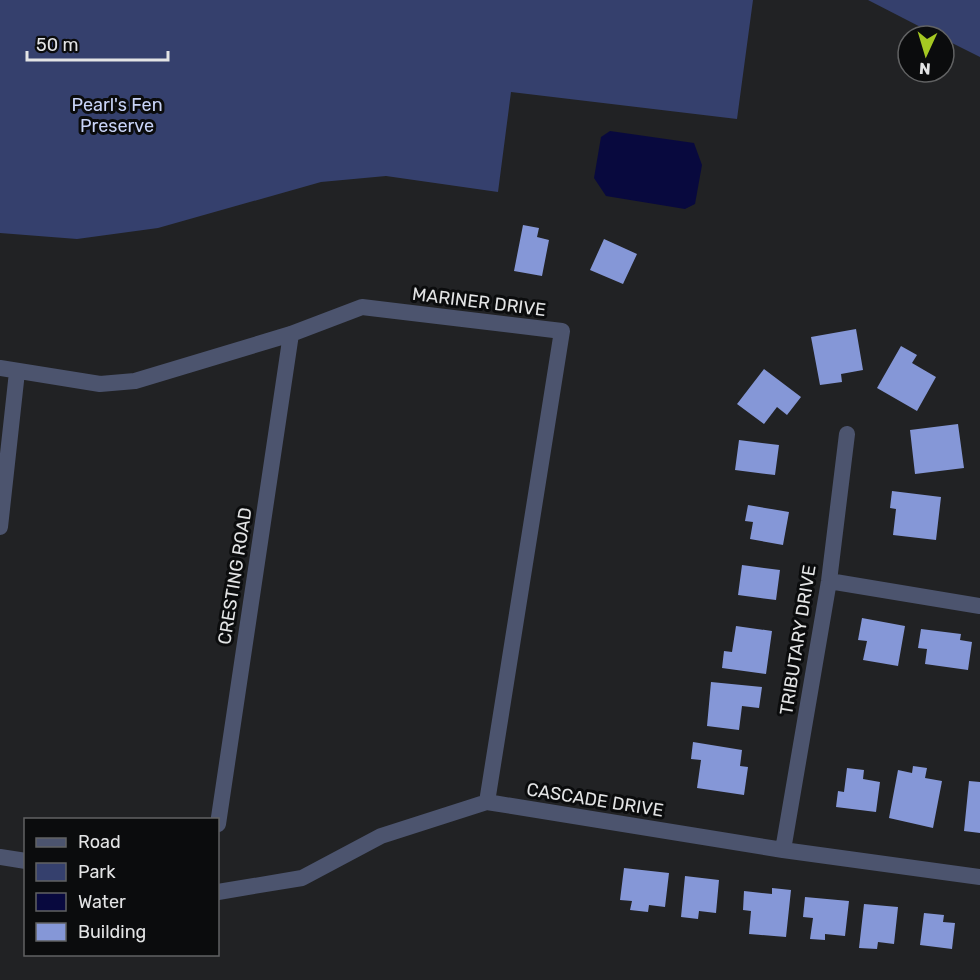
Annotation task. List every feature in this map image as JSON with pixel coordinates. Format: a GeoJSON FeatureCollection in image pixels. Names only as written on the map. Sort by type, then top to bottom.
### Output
{"type":"FeatureCollection","features":[{"type":"Feature","properties":{"kind":"street","name":"MARINER DRIVE"},"geometry":{"type":"LineString","coordinates":[[0,368],[100,384],[135,381],[291,334],[362,307],[562,331],[487,802]]}},
{"type":"Feature","properties":{"kind":"street","name":"CRESTING ROAD"},"geometry":{"type":"LineString","coordinates":[[219,818],[291,334]]}},
{"type":"Feature","properties":{"kind":"street"},"geometry":{"type":"LineString","coordinates":[[0,527],[17,372]]}},
{"type":"Feature","properties":{"kind":"street","name":"TRIBUTARY DRIVE"},"geometry":{"type":"LineString","coordinates":[[783,850],[829,580],[846,434]]}},
{"type":"Feature","properties":{"kind":"street"},"geometry":{"type":"LineString","coordinates":[[829,580],[980,606]]}},
{"type":"Feature","properties":{"kind":"street","name":"CASCADE DRIVE"},"geometry":{"type":"LineString","coordinates":[[219,892],[302,878],[381,836],[487,802],[783,850],[980,877]]}},
{"type":"Feature","properties":{"kind":"street"},"geometry":{"type":"LineString","coordinates":[[0,857],[24,861]]}},
{"type":"Feature","properties":{"kind":"green space","name":"Pearl's Fen Preserve"},"geometry":{"type":"Polygon","coordinates":[[[0,0],[753,0],[737,119],[511,92],[498,192],[386,176],[321,182],[158,228],[77,239],[0,233],[0,0]]]}},
{"type":"Feature","properties":{"kind":"green space"},"geometry":{"type":"Polygon","coordinates":[[[868,0],[980,0],[980,57],[956,45],[956,24],[915,24],[868,0]]]}},
{"type":"Feature","properties":{"kind":"water"},"geometry":{"type":"Polygon","coordinates":[[[610,131],[694,143],[702,165],[695,204],[685,209],[606,196],[594,178],[601,137],[610,131]]]}},
{"type":"Feature","properties":{"kind":"building"},"geometry":{"type":"Polygon","coordinates":[[[523,225],[539,228],[537,237],[549,240],[542,276],[514,271],[523,225]]]}},
{"type":"Feature","properties":{"kind":"building"},"geometry":{"type":"Polygon","coordinates":[[[604,239],[637,254],[623,284],[590,270],[604,239]]]}},
{"type":"Feature","properties":{"kind":"building"},"geometry":{"type":"Polygon","coordinates":[[[856,329],[863,370],[841,374],[842,382],[820,385],[811,337],[856,329]]]}},
{"type":"Feature","properties":{"kind":"building"},"geometry":{"type":"Polygon","coordinates":[[[901,346],[917,355],[912,363],[936,377],[917,411],[877,388],[901,346]]]}},
{"type":"Feature","properties":{"kind":"building"},"geometry":{"type":"Polygon","coordinates":[[[764,369],[801,397],[787,415],[777,407],[764,424],[737,404],[764,369]]]}},
{"type":"Feature","properties":{"kind":"building"},"geometry":{"type":"Polygon","coordinates":[[[958,424],[964,468],[915,474],[910,430],[958,424]]]}},
{"type":"Feature","properties":{"kind":"building"},"geometry":{"type":"Polygon","coordinates":[[[739,440],[779,445],[775,475],[735,470],[739,440]]]}},
{"type":"Feature","properties":{"kind":"building"},"geometry":{"type":"Polygon","coordinates":[[[892,491],[941,497],[936,540],[893,535],[896,509],[890,508],[892,491]]]}},
{"type":"Feature","properties":{"kind":"building"},"geometry":{"type":"Polygon","coordinates":[[[748,505],[789,512],[783,545],[750,539],[753,522],[745,521],[748,505]]]}},
{"type":"Feature","properties":{"kind":"building"},"geometry":{"type":"Polygon","coordinates":[[[742,565],[780,570],[776,600],[738,595],[742,565]]]}},
{"type":"Feature","properties":{"kind":"building"},"geometry":{"type":"Polygon","coordinates":[[[862,618],[905,626],[898,666],[863,660],[867,641],[858,640],[862,618]]]}},
{"type":"Feature","properties":{"kind":"building"},"geometry":{"type":"Polygon","coordinates":[[[736,626],[772,631],[766,674],[722,668],[724,651],[732,652],[736,626]]]}},
{"type":"Feature","properties":{"kind":"building"},"geometry":{"type":"Polygon","coordinates":[[[921,629],[961,634],[960,640],[972,642],[968,670],[925,664],[927,649],[918,648],[921,629]]]}},
{"type":"Feature","properties":{"kind":"building"},"geometry":{"type":"Polygon","coordinates":[[[711,682],[762,687],[759,708],[742,706],[739,730],[707,726],[711,682]]]}},
{"type":"Feature","properties":{"kind":"building"},"geometry":{"type":"Polygon","coordinates":[[[693,742],[742,750],[740,766],[748,767],[744,795],[697,788],[701,760],[691,759],[693,742]]]}},
{"type":"Feature","properties":{"kind":"building"},"geometry":{"type":"Polygon","coordinates":[[[913,766],[927,768],[925,778],[942,781],[933,828],[889,818],[898,770],[912,773],[913,766]]]}},
{"type":"Feature","properties":{"kind":"building"},"geometry":{"type":"Polygon","coordinates":[[[847,768],[864,770],[863,779],[880,782],[876,812],[836,807],[838,791],[844,792],[847,768]]]}},
{"type":"Feature","properties":{"kind":"building"},"geometry":{"type":"Polygon","coordinates":[[[969,781],[980,782],[980,833],[964,831],[969,781]]]}},
{"type":"Feature","properties":{"kind":"building"},"geometry":{"type":"Polygon","coordinates":[[[624,868],[669,873],[665,907],[649,905],[648,912],[630,910],[632,901],[620,900],[624,868]]]}},
{"type":"Feature","properties":{"kind":"building"},"geometry":{"type":"Polygon","coordinates":[[[685,876],[719,880],[716,913],[699,911],[698,919],[681,917],[685,876]]]}},
{"type":"Feature","properties":{"kind":"building"},"geometry":{"type":"Polygon","coordinates":[[[772,888],[791,890],[786,937],[749,934],[751,911],[743,910],[744,891],[772,894],[772,888]]]}},
{"type":"Feature","properties":{"kind":"building"},"geometry":{"type":"Polygon","coordinates":[[[805,897],[849,901],[845,936],[825,934],[825,940],[810,939],[813,918],[803,917],[805,897]]]}},
{"type":"Feature","properties":{"kind":"building"},"geometry":{"type":"Polygon","coordinates":[[[864,904],[898,907],[894,944],[878,942],[877,949],[859,948],[864,904]]]}},
{"type":"Feature","properties":{"kind":"building"},"geometry":{"type":"Polygon","coordinates":[[[924,913],[944,915],[943,922],[955,923],[952,949],[920,945],[924,913]]]}}]}
